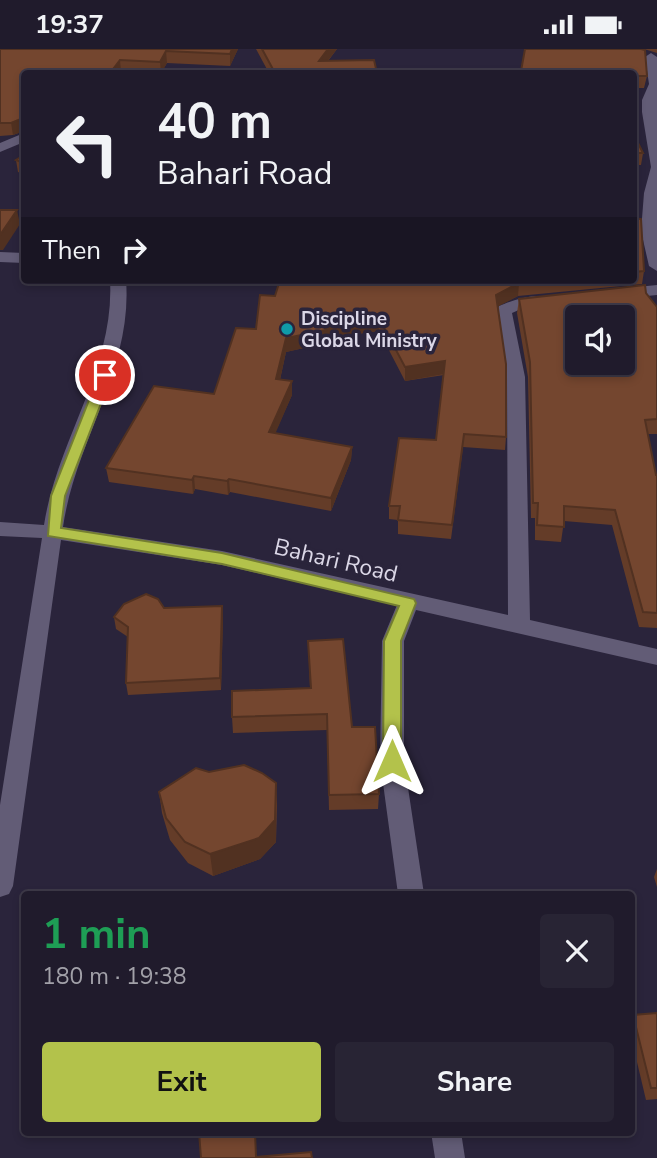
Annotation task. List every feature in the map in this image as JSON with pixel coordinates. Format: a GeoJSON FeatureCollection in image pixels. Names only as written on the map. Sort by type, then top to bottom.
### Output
{"type":"FeatureCollection","features":[{"type":"Feature","properties":{"kind":"street"},"geometry":{"type":"LineString","coordinates":[[633,52],[654,58],[655,84],[649,100],[649,112],[657,167],[652,189],[648,248],[657,266]]}},
{"type":"Feature","properties":{"kind":"street"},"geometry":{"type":"LineString","coordinates":[[0,148],[21,138]]}},
{"type":"Feature","properties":{"kind":"street"},"geometry":{"type":"LineString","coordinates":[[637,189],[652,189]]}},
{"type":"Feature","properties":{"kind":"street"},"geometry":{"type":"LineString","coordinates":[[0,257],[21,258]]}},
{"type":"Feature","properties":{"kind":"street"},"geometry":{"type":"LineString","coordinates":[[0,886],[5,816],[58,496],[105,375],[120,310],[118,284]]}},
{"type":"Feature","properties":{"kind":"street"},"geometry":{"type":"LineString","coordinates":[[601,296],[657,290]]}},
{"type":"Feature","properties":{"kind":"street"},"geometry":{"type":"LineString","coordinates":[[519,627],[516,377],[504,313],[505,309],[518,304],[560,300]]}},
{"type":"Feature","properties":{"kind":"street","name":"Bahari Road"},"geometry":{"type":"LineString","coordinates":[[0,529],[53,532],[222,558],[408,603],[657,657]]}},
{"type":"Feature","properties":{"kind":"street"},"geometry":{"type":"LineString","coordinates":[[408,603],[393,641],[392,761],[411,891]]}},
{"type":"Feature","properties":{"kind":"street"},"geometry":{"type":"LineString","coordinates":[[447,1136],[450,1158]]}},
{"type":"Feature","properties":{"kind":"building"},"geometry":{"type":"Polygon","coordinates":[[[0,49],[232,49],[230,54],[166,51],[160,62],[120,60],[112,70],[21,70],[21,119],[11,123],[0,123],[0,49]]]}},
{"type":"Feature","properties":{"kind":"building"},"geometry":{"type":"Polygon","coordinates":[[[262,49],[328,49],[319,61],[374,60],[376,70],[273,70],[262,49]]]}},
{"type":"Feature","properties":{"kind":"building"},"geometry":{"type":"Polygon","coordinates":[[[525,49],[641,49],[645,50],[647,76],[637,76],[637,70],[521,70],[525,49]]]}},
{"type":"Feature","properties":{"kind":"building"},"geometry":{"type":"Polygon","coordinates":[[[637,141],[643,153],[637,153],[637,141]]]}},
{"type":"Feature","properties":{"kind":"building"},"geometry":{"type":"Polygon","coordinates":[[[0,210],[17,210],[0,235],[0,210]]]}},
{"type":"Feature","properties":{"kind":"building"},"geometry":{"type":"Polygon","coordinates":[[[637,218],[641,219],[644,271],[637,272],[637,218]]]}},
{"type":"Feature","properties":{"kind":"building"},"geometry":{"type":"Polygon","coordinates":[[[279,284],[517,284],[496,295],[506,364],[506,437],[464,434],[452,525],[398,520],[400,506],[389,506],[399,438],[436,440],[445,361],[405,367],[379,318],[323,325],[326,330],[286,338],[276,379],[292,381],[269,432],[352,447],[331,498],[229,479],[227,481],[194,476],[192,480],[106,468],[154,386],[214,394],[236,328],[256,329],[260,295],[275,296],[279,284]]]}},
{"type":"Feature","properties":{"kind":"building"},"geometry":{"type":"Polygon","coordinates":[[[645,285],[646,293],[657,307],[657,419],[645,420],[657,475],[657,613],[643,612],[615,510],[564,506],[564,527],[537,525],[538,503],[533,503],[530,362],[519,299],[645,285]]]}},
{"type":"Feature","properties":{"kind":"building"},"geometry":{"type":"Polygon","coordinates":[[[146,594],[158,599],[164,608],[222,606],[220,678],[126,683],[128,627],[114,617],[124,604],[146,594]]]}},
{"type":"Feature","properties":{"kind":"building"},"geometry":{"type":"Polygon","coordinates":[[[343,639],[352,727],[375,727],[379,794],[329,795],[327,714],[232,717],[232,691],[311,688],[308,641],[343,639]]]}},
{"type":"Feature","properties":{"kind":"building"},"geometry":{"type":"Polygon","coordinates":[[[244,765],[276,783],[275,820],[259,838],[210,854],[185,842],[166,818],[159,792],[196,768],[209,772],[244,765]]]}},
{"type":"Feature","properties":{"kind":"building"},"geometry":{"type":"Polygon","coordinates":[[[657,1013],[657,1088],[651,1088],[635,1015],[657,1013]]]}},
{"type":"Feature","properties":{"kind":"building"},"geometry":{"type":"Polygon","coordinates":[[[199,1136],[255,1136],[256,1157],[311,1152],[312,1158],[201,1158],[199,1136]]]}},
{"type":"Feature","properties":{"kind":"place","name":"Discipline Global Ministry"},"geometry":{"type":"Point","coordinates":[287,329]}},
{"type":"Feature","properties":{"kind":"route"},"geometry":{"type":"LineString","coordinates":[[105,375],[58,496],[53,532],[222,558],[408,603],[393,641],[392,761]]}}]}
